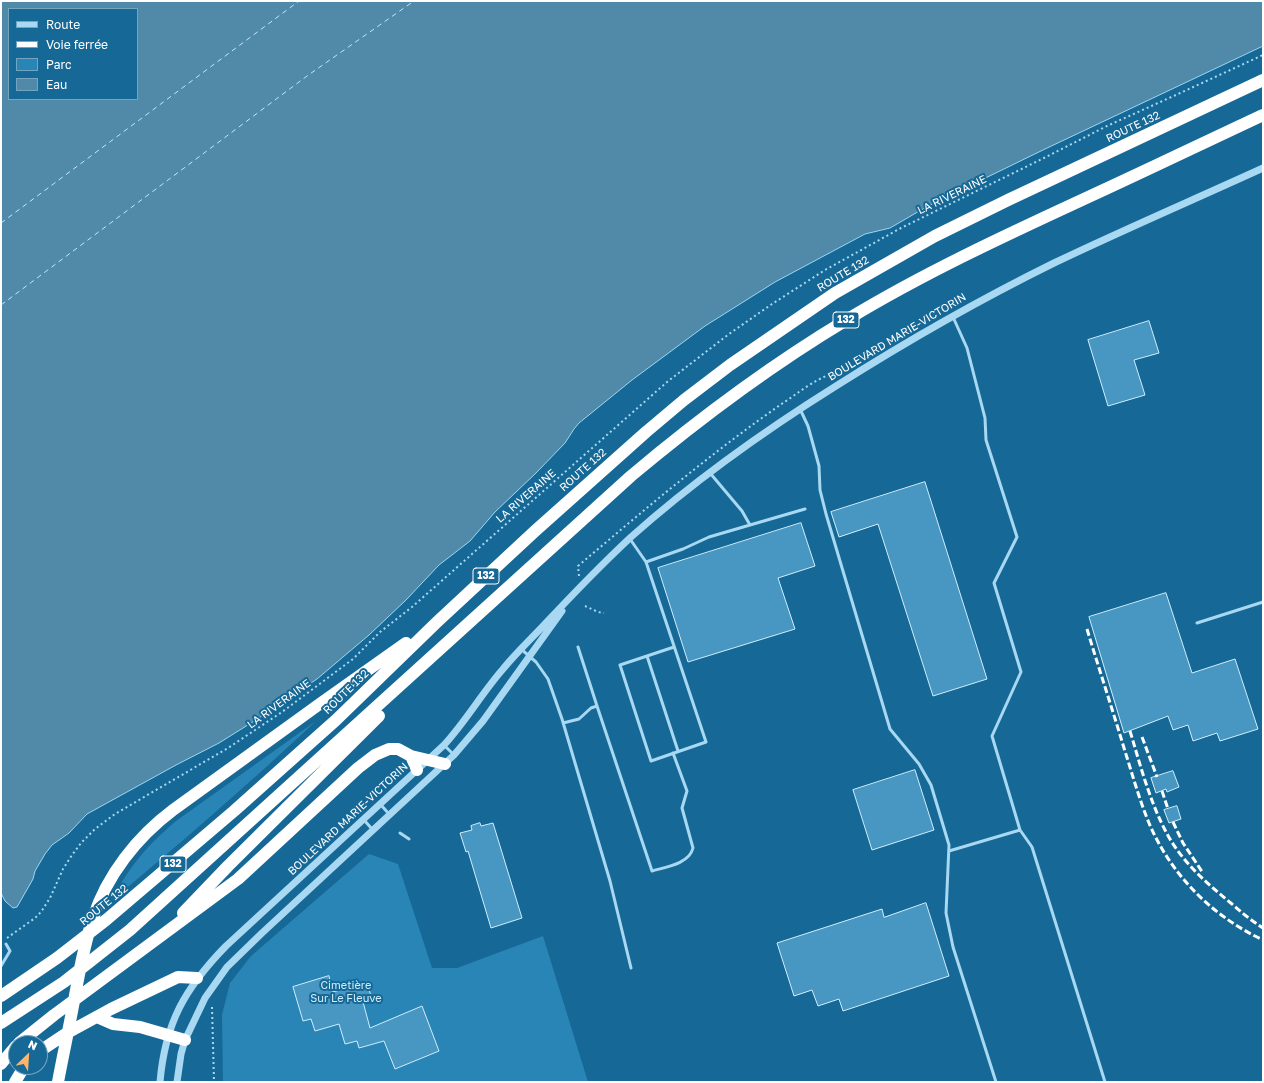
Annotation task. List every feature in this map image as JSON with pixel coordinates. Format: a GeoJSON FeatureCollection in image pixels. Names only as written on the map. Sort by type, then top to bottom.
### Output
{"type":"FeatureCollection","features":[{"type":"Feature","properties":{"kind":"highway","name":"ROUTE 132"},"geometry":{"type":"LineString","coordinates":[[1,996],[57,958],[111,916],[240,806],[336,720],[437,622],[535,531],[637,440],[684,400],[730,365],[812,308],[882,265],[949,229],[1263,80]]}},
{"type":"Feature","properties":{"kind":"highway","name":"132"},"geometry":{"type":"LineString","coordinates":[[1,1023],[64,982],[130,930],[484,611],[631,476],[745,386],[815,339],[888,296],[959,258],[1263,115]]}},
{"type":"Feature","properties":{"kind":"highway"},"geometry":{"type":"LineString","coordinates":[[159,938],[228,866],[484,611]]}},
{"type":"Feature","properties":{"kind":"highway"},"geometry":{"type":"LineString","coordinates":[[59,1077],[85,946],[93,918],[102,896],[113,876],[131,850],[151,828],[164,817],[321,703],[437,622]]}},
{"type":"Feature","properties":{"kind":"highway"},"geometry":{"type":"LineString","coordinates":[[29,1035],[238,879],[358,768],[375,755],[384,750],[398,749],[411,756],[445,764]]}},
{"type":"Feature","properties":{"kind":"highway"},"geometry":{"type":"LineString","coordinates":[[411,756],[417,770]]}},
{"type":"Feature","properties":{"kind":"highway"},"geometry":{"type":"LineString","coordinates":[[48,1046],[67,1033],[125,1002],[178,977],[197,978]]}},
{"type":"Feature","properties":{"kind":"highway"},"geometry":{"type":"LineString","coordinates":[[97,1017],[113,1024],[140,1027],[185,1040]]}},
{"type":"Feature","properties":{"kind":"highway"},"geometry":{"type":"LineString","coordinates":[[1,1064],[8,1056]]}},
{"type":"Feature","properties":{"kind":"street","name":"BOULEVARD MARIE-VICTORIN"},"geometry":{"type":"LineString","coordinates":[[160,1082],[168,1035],[179,1007],[197,978],[226,946],[444,746],[502,670],[581,585],[630,538],[664,509],[760,435],[859,371],[953,316],[1056,262],[1263,168]]}},
{"type":"Feature","properties":{"kind":"street","name":"BOULEVARD MARIE-VICTORIN"},"geometry":{"type":"LineString","coordinates":[[177,1082],[185,1040],[205,998],[227,967],[454,755],[483,721],[581,585]]}},
{"type":"Feature","properties":{"kind":"lane"},"geometry":{"type":"LineString","coordinates":[[953,316],[967,348],[985,418],[986,440],[1017,537],[994,583],[1021,672],[992,736],[1020,830],[1032,846],[1106,1082]]}},
{"type":"Feature","properties":{"kind":"lane"},"geometry":{"type":"LineString","coordinates":[[800,409],[808,426],[819,466],[820,490],[826,514],[890,729],[919,764],[931,785],[949,845],[946,914],[952,941],[996,1082]]}},
{"type":"Feature","properties":{"kind":"lane"},"geometry":{"type":"LineString","coordinates":[[710,473],[742,511],[750,525]]}},
{"type":"Feature","properties":{"kind":"lane"},"geometry":{"type":"LineString","coordinates":[[646,562],[709,537],[805,509]]}},
{"type":"Feature","properties":{"kind":"lane"},"geometry":{"type":"LineString","coordinates":[[630,538],[646,562],[706,742],[651,761],[620,665],[674,648]]}},
{"type":"Feature","properties":{"kind":"lane"},"geometry":{"type":"LineString","coordinates":[[1197,623],[1263,602]]}},
{"type":"Feature","properties":{"kind":"lane"},"geometry":{"type":"LineString","coordinates":[[578,647],[652,871],[684,860],[691,853],[692,848],[682,808],[687,791],[673,753]]}},
{"type":"Feature","properties":{"kind":"lane"},"geometry":{"type":"LineString","coordinates":[[522,649],[530,655],[548,679],[563,723],[610,881],[631,968]]}},
{"type":"Feature","properties":{"kind":"lane"},"geometry":{"type":"LineString","coordinates":[[647,656],[678,751]]}},
{"type":"Feature","properties":{"kind":"lane"},"geometry":{"type":"LineString","coordinates":[[563,723],[580,719],[591,708],[597,706]]}},
{"type":"Feature","properties":{"kind":"lane"},"geometry":{"type":"LineString","coordinates":[[444,746],[454,755]]}},
{"type":"Feature","properties":{"kind":"lane"},"geometry":{"type":"LineString","coordinates":[[380,804],[390,815]]}},
{"type":"Feature","properties":{"kind":"lane"},"geometry":{"type":"LineString","coordinates":[[364,820],[373,831]]}},
{"type":"Feature","properties":{"kind":"lane"},"geometry":{"type":"LineString","coordinates":[[949,851],[1020,830]]}},
{"type":"Feature","properties":{"kind":"lane"},"geometry":{"type":"LineString","coordinates":[[400,834],[409,839]]}},
{"type":"Feature","properties":{"kind":"lane"},"geometry":{"type":"LineString","coordinates":[[1,966],[10,951],[6,944]]}},
{"type":"Feature","properties":{"kind":"path","name":"LA RIVERAINE"},"geometry":{"type":"LineString","coordinates":[[5,939],[35,918],[41,912],[50,898],[72,855],[81,843],[102,823],[240,740],[295,703],[346,664],[380,632],[408,611],[667,382],[748,319],[812,278],[901,228],[1107,126],[1263,55]]}},
{"type":"Feature","properties":{"kind":"path"},"geometry":{"type":"LineString","coordinates":[[585,606],[604,613]]}},
{"type":"Feature","properties":{"kind":"path"},"geometry":{"type":"LineString","coordinates":[[212,1006],[214,1082]]}},
{"type":"Feature","properties":{"kind":"green space"},"geometry":{"type":"Polygon","coordinates":[[[316,721],[216,812],[112,900],[126,876],[140,857],[156,839],[176,821],[316,721]]]}},
{"type":"Feature","properties":{"kind":"green space","name":"Cimetière Sur Le Fleuve"},"geometry":{"type":"Polygon","coordinates":[[[369,854],[398,864],[432,968],[457,968],[543,936],[588,1082],[223,1082],[222,1015],[230,983],[251,956],[369,854]]]}},
{"type":"Feature","properties":{"kind":"water"},"geometry":{"type":"Polygon","coordinates":[[[1,1],[1263,1],[1263,46],[928,206],[890,228],[865,234],[775,282],[705,326],[632,380],[579,423],[565,443],[495,512],[470,541],[439,565],[406,600],[369,635],[317,679],[219,743],[87,814],[69,833],[52,845],[45,854],[17,907],[13,908],[5,901],[1,893],[1,1]]]}},
{"type":"Feature","properties":{"kind":"building"},"geometry":{"type":"Polygon","coordinates":[[[1149,321],[1159,353],[1134,360],[1145,395],[1108,406],[1088,340],[1149,321]]]}},
{"type":"Feature","properties":{"kind":"building"},"geometry":{"type":"Polygon","coordinates":[[[925,482],[987,679],[933,696],[878,524],[839,537],[831,512],[925,482]]]}},
{"type":"Feature","properties":{"kind":"building"},"geometry":{"type":"Polygon","coordinates":[[[801,523],[815,566],[778,578],[795,629],[688,662],[658,568],[801,523]]]}},
{"type":"Feature","properties":{"kind":"building"},"geometry":{"type":"Polygon","coordinates":[[[1166,593],[1192,673],[1235,659],[1258,729],[1220,741],[1217,733],[1193,741],[1188,725],[1173,730],[1168,716],[1124,733],[1089,617],[1166,593]]]}},
{"type":"Feature","properties":{"kind":"building"},"geometry":{"type":"Polygon","coordinates":[[[915,770],[934,830],[872,850],[853,790],[915,770]]]}},
{"type":"Feature","properties":{"kind":"building"},"geometry":{"type":"Polygon","coordinates":[[[1173,771],[1179,787],[1167,792],[1166,789],[1156,793],[1151,778],[1173,771]]]}},
{"type":"Feature","properties":{"kind":"building"},"geometry":{"type":"Polygon","coordinates":[[[1177,806],[1181,819],[1169,823],[1164,810],[1177,806]]]}},
{"type":"Feature","properties":{"kind":"building"},"geometry":{"type":"Polygon","coordinates":[[[480,823],[481,826],[493,823],[522,918],[491,928],[468,851],[466,852],[460,833],[472,830],[471,826],[480,823]]]}},
{"type":"Feature","properties":{"kind":"building"},"geometry":{"type":"Polygon","coordinates":[[[926,903],[949,976],[843,1011],[839,999],[818,1006],[812,990],[794,996],[777,943],[882,909],[884,917],[926,903]]]}},
{"type":"Feature","properties":{"kind":"building"},"geometry":{"type":"Polygon","coordinates":[[[329,976],[333,992],[367,982],[372,1000],[363,1002],[370,1028],[422,1006],[439,1051],[395,1069],[384,1041],[359,1048],[357,1041],[345,1044],[339,1024],[315,1031],[311,1019],[303,1021],[293,987],[329,976]]]}},
{"type":"Feature","properties":{"kind":"ferry route"},"geometry":{"type":"LineString","coordinates":[[1,223],[299,1]]}},
{"type":"Feature","properties":{"kind":"ferry route"},"geometry":{"type":"LineString","coordinates":[[1,305],[307,76],[414,1]]}},
{"type":"Feature","properties":{"kind":"railway"},"geometry":{"type":"LineString","coordinates":[[1087,629],[1139,795],[1149,823],[1158,842],[1181,877],[1195,892],[1227,919],[1263,940]]}},
{"type":"Feature","properties":{"kind":"railway"},"geometry":{"type":"LineString","coordinates":[[1130,731],[1150,794],[1159,818],[1171,841],[1186,861],[1203,879],[1243,914],[1263,928]]}},
{"type":"Feature","properties":{"kind":"railway"},"geometry":{"type":"LineString","coordinates":[[1142,737],[1157,777]]}},
{"type":"Feature","properties":{"kind":"railway"},"geometry":{"type":"LineString","coordinates":[[1162,791],[1168,809]]}},
{"type":"Feature","properties":{"kind":"railway"},"geometry":{"type":"LineString","coordinates":[[1173,822],[1183,843],[1203,873]]}}]}
